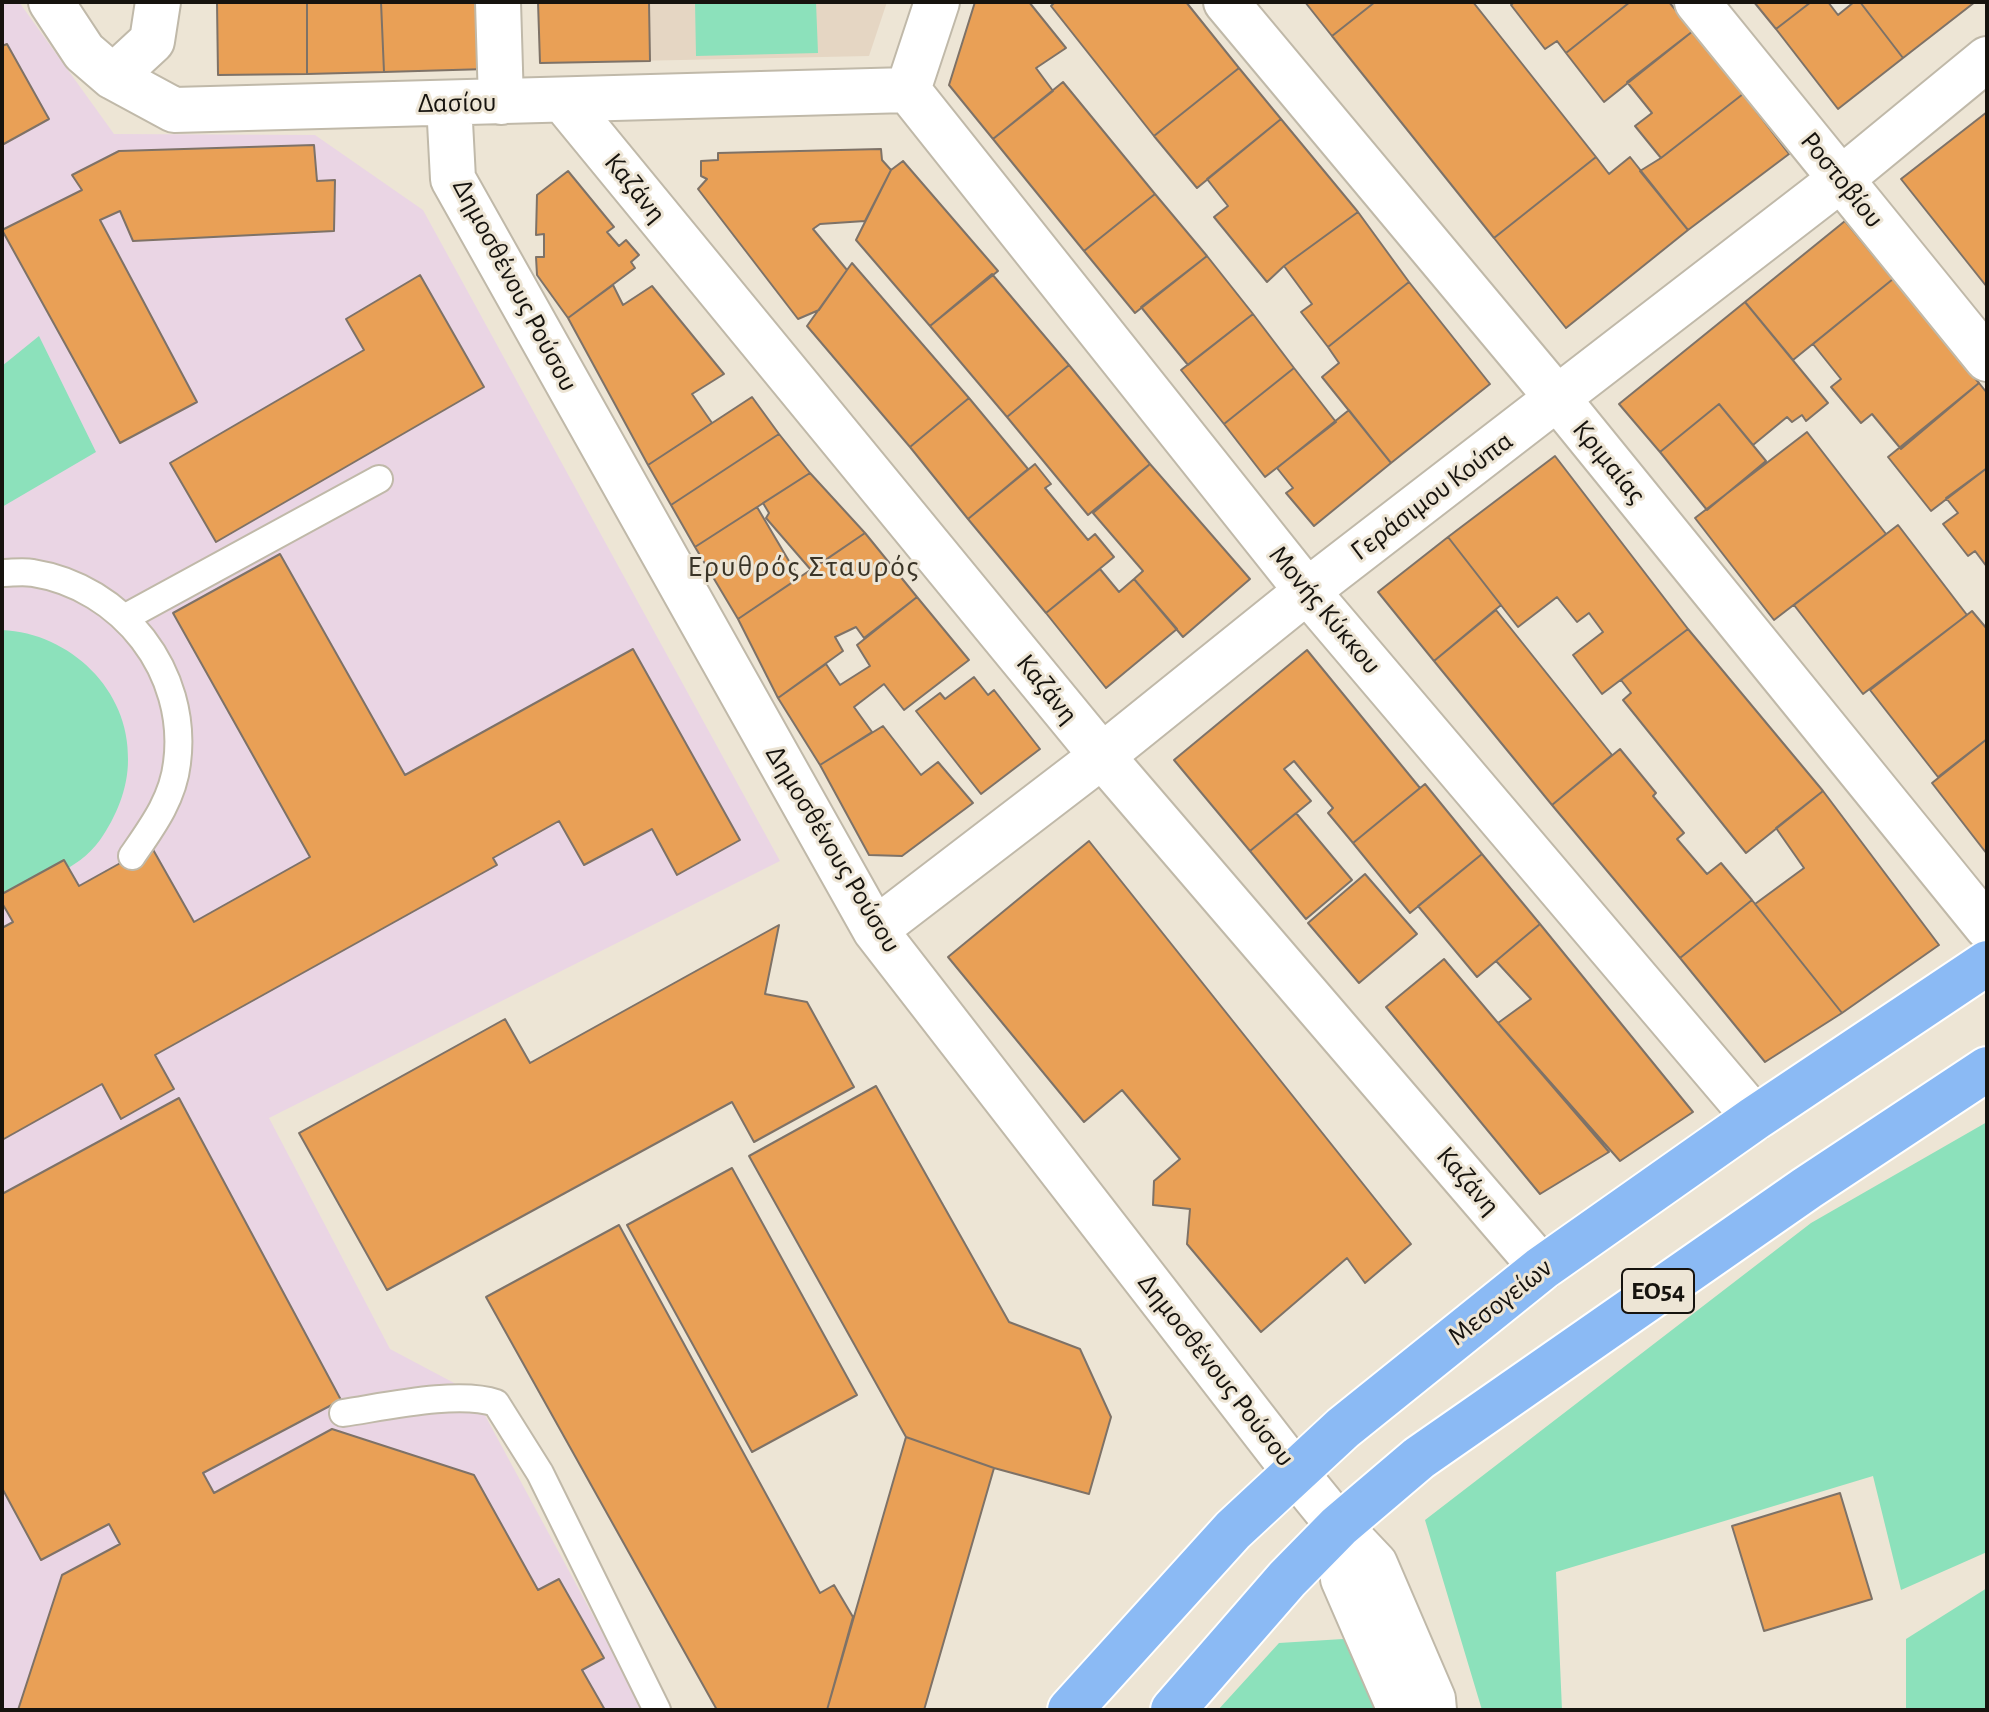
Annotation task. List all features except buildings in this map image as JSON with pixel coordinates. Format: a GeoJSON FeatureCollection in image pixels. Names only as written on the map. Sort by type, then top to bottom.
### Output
{"type":"FeatureCollection","features":[{"type":"Feature","properties":{"kind":"main road","name":"Μεσογείων"},"geometry":{"type":"LineString","coordinates":[[1070,1710],[1233,1530],[1343,1428],[1542,1268],[1755,1118],[1987,963]]}},
{"type":"Feature","properties":{"kind":"main road","name":"ΕΟ54"},"geometry":{"type":"LineString","coordinates":[[1173,1710],[1287,1579],[1339,1526],[1419,1458],[1794,1197],[1987,1069]]}},
{"type":"Feature","properties":{"kind":"street","name":"Δασίου"},"geometry":{"type":"LineString","coordinates":[[51,2],[84,52],[113,77],[174,110],[908,90]]}},
{"type":"Feature","properties":{"kind":"street"},"geometry":{"type":"LineString","coordinates":[[113,77],[152,41],[158,2]]}},
{"type":"Feature","properties":{"kind":"street"},"geometry":{"type":"LineString","coordinates":[[498,2],[501,102]]}},
{"type":"Feature","properties":{"kind":"street"},"geometry":{"type":"LineString","coordinates":[[908,90],[937,2]]}},
{"type":"Feature","properties":{"kind":"street","name":"Κριμαίας"},"geometry":{"type":"LineString","coordinates":[[1226,2],[1558,399],[1987,927]]}},
{"type":"Feature","properties":{"kind":"street","name":"Ροστοβίου"},"geometry":{"type":"LineString","coordinates":[[1697,2],[1987,359]]}},
{"type":"Feature","properties":{"kind":"street","name":"Γεράσιμου Κούπα"},"geometry":{"type":"LineString","coordinates":[[875,930],[1102,756],[1307,591],[1841,179],[1987,59]]}},
{"type":"Feature","properties":{"kind":"street","name":"Μονής Κύκκου"},"geometry":{"type":"LineString","coordinates":[[908,90],[1307,591],[1755,1118]]}},
{"type":"Feature","properties":{"kind":"street","name":"Καζάνη"},"geometry":{"type":"LineString","coordinates":[[563,100],[1102,756],[1542,1268]]}},
{"type":"Feature","properties":{"kind":"street","name":"Δημοσθένους Ρούσου"},"geometry":{"type":"LineString","coordinates":[[449,103],[453,179],[875,930],[1295,1472],[1375,1564],[1433,1699],[1434,1710]]}},
{"type":"Feature","properties":{"kind":"street"},"geometry":{"type":"LineString","coordinates":[[1339,1526],[1343,1579],[1400,1710]]}},
{"type":"Feature","properties":{"kind":"lane"},"geometry":{"type":"LineString","coordinates":[[126,617],[379,479]]}},
{"type":"Feature","properties":{"kind":"lane"},"geometry":{"type":"LineString","coordinates":[[2,573],[31,572],[83,587],[126,617],[159,660],[176,710],[177,763],[162,814],[132,856]]}},
{"type":"Feature","properties":{"kind":"lane"},"geometry":{"type":"LineString","coordinates":[[343,1413],[438,1400],[485,1399],[496,1403],[540,1473],[657,1710]]}},
{"type":"Feature","properties":{"kind":"shaded area"},"geometry":{"type":"Polygon","coordinates":[[[2,2],[19,2],[114,134],[315,135],[423,210],[780,861],[269,1118],[390,1349],[473,1393],[644,1710],[2,1710],[2,2]]]}},
{"type":"Feature","properties":{"kind":"shaded area"},"geometry":{"type":"Polygon","coordinates":[[[538,2],[887,2],[869,56],[540,63],[538,2]]]}},
{"type":"Feature","properties":{"kind":"green space"},"geometry":{"type":"Polygon","coordinates":[[[695,2],[816,2],[818,53],[696,56],[695,2]]]}},
{"type":"Feature","properties":{"kind":"green space"},"geometry":{"type":"Polygon","coordinates":[[[39,336],[96,452],[2,507],[2,366],[39,336]]]}},
{"type":"Feature","properties":{"kind":"green space"},"geometry":{"type":"Polygon","coordinates":[[[2,630],[51,642],[91,670],[107,689],[119,711],[126,734],[128,760],[126,782],[116,812],[91,851],[55,875],[2,898],[2,630]]]}},
{"type":"Feature","properties":{"kind":"green space"},"geometry":{"type":"Polygon","coordinates":[[[1987,1122],[1987,1552],[1901,1590],[1873,1476],[1556,1572],[1562,1710],[1482,1710],[1425,1520],[1811,1223],[1987,1122]]]}},
{"type":"Feature","properties":{"kind":"green space"},"geometry":{"type":"Polygon","coordinates":[[[1987,1588],[1987,1710],[1906,1710],[1906,1639],[1987,1588]]]}},
{"type":"Feature","properties":{"kind":"green space"},"geometry":{"type":"Polygon","coordinates":[[[1343,1639],[1380,1677],[1390,1710],[1218,1710],[1279,1643],[1343,1639]]]}},
{"type":"Feature","properties":{"kind":"district","name":"Ερυθρός Σταυρός"},"geometry":{"type":"Point","coordinates":[804,567]}}]}
